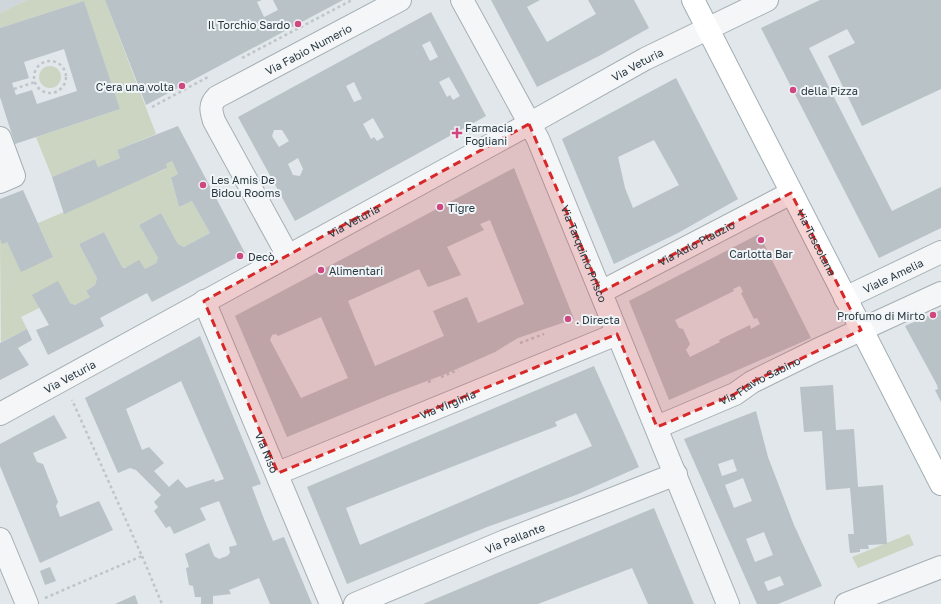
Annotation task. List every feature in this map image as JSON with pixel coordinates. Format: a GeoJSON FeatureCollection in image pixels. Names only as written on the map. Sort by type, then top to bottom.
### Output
{"type":"FeatureCollection","features":[{"type":"Feature","properties":{"kind":"main road","name":"Via Tuscolana"},"geometry":{"type":"LineString","coordinates":[[693,0],[861,330],[938,474]]}},
{"type":"Feature","properties":{"kind":"street","name":"Via Fabio Numerio"},"geometry":{"type":"LineString","coordinates":[[288,256],[214,121],[210,109],[217,97],[400,0]]}},
{"type":"Feature","properties":{"kind":"street","name":"Via Tarquinio Prisco"},"geometry":{"type":"LineString","coordinates":[[462,0],[541,146],[728,604]]}},
{"type":"Feature","properties":{"kind":"street","name":"Via Veturia"},"geometry":{"type":"LineString","coordinates":[[0,414],[645,59],[766,0]]}},
{"type":"Feature","properties":{"kind":"street"},"geometry":{"type":"LineString","coordinates":[[0,138],[14,176],[0,182]]}},
{"type":"Feature","properties":{"kind":"street","name":"Via Aulo Plauzio"},"geometry":{"type":"LineString","coordinates":[[601,292],[791,193]]}},
{"type":"Feature","properties":{"kind":"street","name":"Viale Amelia"},"geometry":{"type":"LineString","coordinates":[[845,298],[941,252]]}},
{"type":"Feature","properties":{"kind":"street"},"geometry":{"type":"LineString","coordinates":[[861,330],[941,293]]}},
{"type":"Feature","properties":{"kind":"street","name":"Via Niso"},"geometry":{"type":"LineString","coordinates":[[204,301],[278,473],[331,604]]}},
{"type":"Feature","properties":{"kind":"street","name":"Via Flavio Sabino"},"geometry":{"type":"LineString","coordinates":[[657,427],[735,394],[752,382],[861,330]]}},
{"type":"Feature","properties":{"kind":"street","name":"Via Virginia"},"geometry":{"type":"LineString","coordinates":[[278,473],[617,334]]}},
{"type":"Feature","properties":{"kind":"street","name":"Via Pallante"},"geometry":{"type":"LineString","coordinates":[[355,604],[505,541],[676,474]]}},
{"type":"Feature","properties":{"kind":"street"},"geometry":{"type":"LineString","coordinates":[[0,539],[36,601]]}},
{"type":"Feature","properties":{"kind":"street"},"geometry":{"type":"LineString","coordinates":[[846,604],[941,566]]}},
{"type":"Feature","properties":{"kind":"path"},"geometry":{"type":"LineString","coordinates":[[239,60],[352,0]]}},
{"type":"Feature","properties":{"kind":"path"},"geometry":{"type":"LineString","coordinates":[[43,62],[56,62],[65,70],[66,82],[57,92],[45,92],[39,89],[35,82],[35,71],[43,62]]}},
{"type":"Feature","properties":{"kind":"path"},"geometry":{"type":"LineString","coordinates":[[152,107],[210,76]]}},
{"type":"Feature","properties":{"kind":"path"},"geometry":{"type":"LineString","coordinates":[[14,89],[35,82]]}},
{"type":"Feature","properties":{"kind":"path"},"geometry":{"type":"LineString","coordinates":[[520,343],[544,334]]}},
{"type":"Feature","properties":{"kind":"path"},"geometry":{"type":"LineString","coordinates":[[441,377],[458,370]]}},
{"type":"Feature","properties":{"kind":"path"},"geometry":{"type":"LineString","coordinates":[[428,382],[434,380]]}},
{"type":"Feature","properties":{"kind":"path"},"geometry":{"type":"LineString","coordinates":[[72,400],[162,604]]}},
{"type":"Feature","properties":{"kind":"path"},"geometry":{"type":"LineString","coordinates":[[36,601],[142,556]]}},
{"type":"Feature","properties":{"kind":"highlighted area"},"geometry":{"type":"Polygon","coordinates":[[[529,124],[601,292],[791,193],[861,330],[752,382],[735,394],[657,427],[617,334],[278,473],[204,301],[529,124]]]}},
{"type":"Feature","properties":{"kind":"shaded area"},"geometry":{"type":"Polygon","coordinates":[[[0,0],[27,0],[0,13],[0,0]]]}},
{"type":"Feature","properties":{"kind":"green space"},"geometry":{"type":"Polygon","coordinates":[[[27,0],[105,0],[156,134],[117,150],[120,158],[98,167],[95,159],[52,177],[36,137],[120,109],[84,1],[0,28],[0,13],[27,0]]]}},
{"type":"Feature","properties":{"kind":"green space"},"geometry":{"type":"Polygon","coordinates":[[[50,66],[58,69],[61,77],[58,85],[50,88],[42,85],[39,77],[42,69],[50,66]]]}},
{"type":"Feature","properties":{"kind":"green space"},"geometry":{"type":"Polygon","coordinates":[[[172,161],[178,174],[171,179],[179,207],[192,201],[210,233],[184,247],[178,244],[161,213],[139,225],[158,258],[156,263],[145,269],[122,267],[104,232],[79,244],[97,278],[95,285],[86,291],[90,297],[75,305],[70,303],[58,282],[39,308],[21,317],[27,329],[1,342],[0,239],[7,242],[21,271],[53,257],[38,223],[166,169],[166,164],[172,161]]]}},
{"type":"Feature","properties":{"kind":"green space"},"geometry":{"type":"Polygon","coordinates":[[[909,534],[914,545],[858,568],[852,557],[909,534]]]}},
{"type":"Feature","properties":{"kind":"building"},"geometry":{"type":"Polygon","coordinates":[[[105,0],[262,0],[257,2],[264,17],[278,10],[273,0],[343,0],[146,105],[105,0]]]}},
{"type":"Feature","properties":{"kind":"building"},"geometry":{"type":"Polygon","coordinates":[[[491,0],[540,0],[527,7],[547,42],[596,14],[588,0],[634,0],[649,28],[599,56],[537,87],[491,0]]]}},
{"type":"Feature","properties":{"kind":"building"},"geometry":{"type":"Polygon","coordinates":[[[820,0],[941,0],[941,89],[862,126],[828,56],[855,43],[847,29],[809,48],[892,211],[941,187],[941,228],[879,258],[761,28],[820,0]]]}},
{"type":"Feature","properties":{"kind":"building"},"geometry":{"type":"Polygon","coordinates":[[[84,1],[120,109],[15,144],[0,97],[0,28],[84,1]],[[64,49],[24,62],[29,78],[12,83],[16,95],[32,90],[37,104],[77,91],[64,49]]]}},
{"type":"Feature","properties":{"kind":"building"},"geometry":{"type":"Polygon","coordinates":[[[431,12],[486,116],[295,221],[238,117],[431,12]],[[430,41],[422,45],[430,61],[438,57],[430,41]],[[449,77],[439,82],[447,97],[450,95],[453,100],[460,96],[449,77]],[[354,82],[346,86],[354,102],[362,99],[354,82]],[[373,118],[363,124],[371,139],[374,137],[377,141],[384,137],[373,118]],[[274,130],[272,136],[279,147],[289,141],[282,130],[274,130]],[[298,158],[288,164],[293,175],[300,176],[303,169],[298,158]]]}},
{"type":"Feature","properties":{"kind":"building"},"geometry":{"type":"Polygon","coordinates":[[[676,78],[738,199],[678,233],[614,264],[562,139],[676,78]],[[654,140],[618,157],[625,188],[633,208],[679,185],[654,140]]]}},
{"type":"Feature","properties":{"kind":"building"},"geometry":{"type":"Polygon","coordinates":[[[178,126],[245,253],[152,302],[147,293],[100,318],[104,326],[48,355],[36,330],[49,325],[32,295],[58,281],[70,303],[75,305],[90,297],[86,291],[95,285],[97,278],[79,244],[104,232],[122,267],[125,268],[139,260],[145,269],[156,263],[158,258],[139,225],[161,213],[178,244],[184,247],[210,233],[192,201],[179,207],[171,178],[178,174],[172,161],[166,164],[167,168],[64,214],[52,177],[95,159],[98,167],[120,158],[117,150],[178,126]]]}},
{"type":"Feature","properties":{"kind":"building"},"geometry":{"type":"Polygon","coordinates":[[[514,168],[574,319],[518,338],[495,352],[443,375],[287,437],[235,316],[514,168]],[[490,220],[480,224],[484,230],[447,247],[461,275],[428,287],[419,269],[348,301],[375,366],[444,336],[433,311],[467,297],[478,323],[524,304],[490,220]],[[321,317],[278,336],[276,334],[272,335],[270,340],[301,398],[348,378],[321,317]]]}},
{"type":"Feature","properties":{"kind":"building"},"geometry":{"type":"Polygon","coordinates":[[[23,190],[53,257],[21,272],[7,242],[2,244],[0,239],[0,199],[23,190]]]}},
{"type":"Feature","properties":{"kind":"building"},"geometry":{"type":"Polygon","coordinates":[[[759,234],[811,338],[669,400],[629,301],[759,234]],[[740,286],[733,289],[734,291],[675,320],[679,328],[683,329],[690,344],[686,350],[690,357],[720,342],[719,340],[750,325],[751,329],[760,324],[757,318],[754,319],[741,293],[743,292],[740,286]]]}},
{"type":"Feature","properties":{"kind":"building"},"geometry":{"type":"Polygon","coordinates":[[[941,310],[941,402],[935,390],[938,389],[937,385],[905,326],[941,310]]]}},
{"type":"Feature","properties":{"kind":"building"},"geometry":{"type":"Polygon","coordinates":[[[27,329],[32,340],[18,348],[29,365],[0,380],[0,343],[27,329]]]}},
{"type":"Feature","properties":{"kind":"building"},"geometry":{"type":"Polygon","coordinates":[[[200,336],[261,484],[252,487],[273,541],[284,537],[312,604],[270,604],[259,578],[229,590],[231,594],[213,596],[213,604],[201,604],[201,597],[195,597],[193,586],[189,585],[186,568],[189,567],[185,554],[209,543],[214,556],[219,559],[230,553],[229,547],[237,545],[219,501],[200,508],[206,520],[174,534],[170,526],[166,528],[154,511],[158,507],[154,502],[161,495],[136,470],[130,468],[118,473],[85,398],[200,336]],[[181,381],[126,409],[142,450],[149,447],[164,463],[154,471],[169,487],[178,479],[186,488],[214,479],[215,482],[224,479],[181,381]]]}},
{"type":"Feature","properties":{"kind":"building"},"geometry":{"type":"Polygon","coordinates":[[[594,366],[639,467],[576,495],[487,527],[347,584],[307,487],[594,366]],[[576,413],[555,422],[557,426],[346,508],[360,545],[592,446],[576,413]]]}},
{"type":"Feature","properties":{"kind":"building"},"geometry":{"type":"Polygon","coordinates":[[[833,385],[836,430],[854,429],[858,487],[883,485],[887,544],[868,545],[869,549],[860,549],[860,552],[850,553],[848,534],[854,534],[850,488],[826,490],[822,431],[804,432],[800,387],[833,385]]]}},
{"type":"Feature","properties":{"kind":"building"},"geometry":{"type":"Polygon","coordinates":[[[756,411],[768,457],[794,525],[822,586],[778,604],[757,604],[684,439],[756,411]],[[733,459],[718,464],[722,476],[737,471],[733,459]],[[743,478],[725,485],[734,508],[752,501],[743,478]],[[764,532],[746,539],[755,562],[773,555],[764,532]],[[780,576],[764,582],[768,591],[784,585],[780,576]]]}},
{"type":"Feature","properties":{"kind":"building"},"geometry":{"type":"Polygon","coordinates":[[[54,415],[67,438],[33,453],[37,462],[43,464],[58,502],[56,506],[60,517],[99,501],[113,530],[40,563],[0,466],[0,444],[54,415]]]}},
{"type":"Feature","properties":{"kind":"building"},"geometry":{"type":"Polygon","coordinates":[[[654,508],[694,604],[648,604],[632,568],[538,604],[423,604],[654,508]]]}},
{"type":"Feature","properties":{"kind":"building"},"geometry":{"type":"Polygon","coordinates":[[[50,567],[56,581],[45,585],[40,571],[50,567]]]}},
{"type":"Feature","properties":{"kind":"building"},"geometry":{"type":"Polygon","coordinates":[[[135,595],[138,604],[115,604],[135,595]]]}},
{"type":"Feature","properties":{"kind":"place","name":"Il Torchio Sardo"},"geometry":{"type":"Point","coordinates":[298,24]}},
{"type":"Feature","properties":{"kind":"place","name":"C'era una volta"},"geometry":{"type":"Point","coordinates":[182,86]}},
{"type":"Feature","properties":{"kind":"place","name":"della Pizza"},"geometry":{"type":"Point","coordinates":[793,90]}},
{"type":"Feature","properties":{"kind":"place","name":"Farmacia Fogliani"},"geometry":{"type":"Point","coordinates":[457,133]}},
{"type":"Feature","properties":{"kind":"place","name":"Les Amis De Bidou Rooms"},"geometry":{"type":"Point","coordinates":[203,185]}},
{"type":"Feature","properties":{"kind":"place","name":"Tigre"},"geometry":{"type":"Point","coordinates":[440,207]}},
{"type":"Feature","properties":{"kind":"place","name":"Carlotta Bar"},"geometry":{"type":"Point","coordinates":[761,240]}},
{"type":"Feature","properties":{"kind":"place","name":"Decò"},"geometry":{"type":"Point","coordinates":[240,256]}},
{"type":"Feature","properties":{"kind":"place","name":"Alimentari"},"geometry":{"type":"Point","coordinates":[321,270]}},
{"type":"Feature","properties":{"kind":"place","name":"Profumo di Mirto"},"geometry":{"type":"Point","coordinates":[933,315]}},
{"type":"Feature","properties":{"kind":"place","name":". Directa"},"geometry":{"type":"Point","coordinates":[568,319]}}]}
